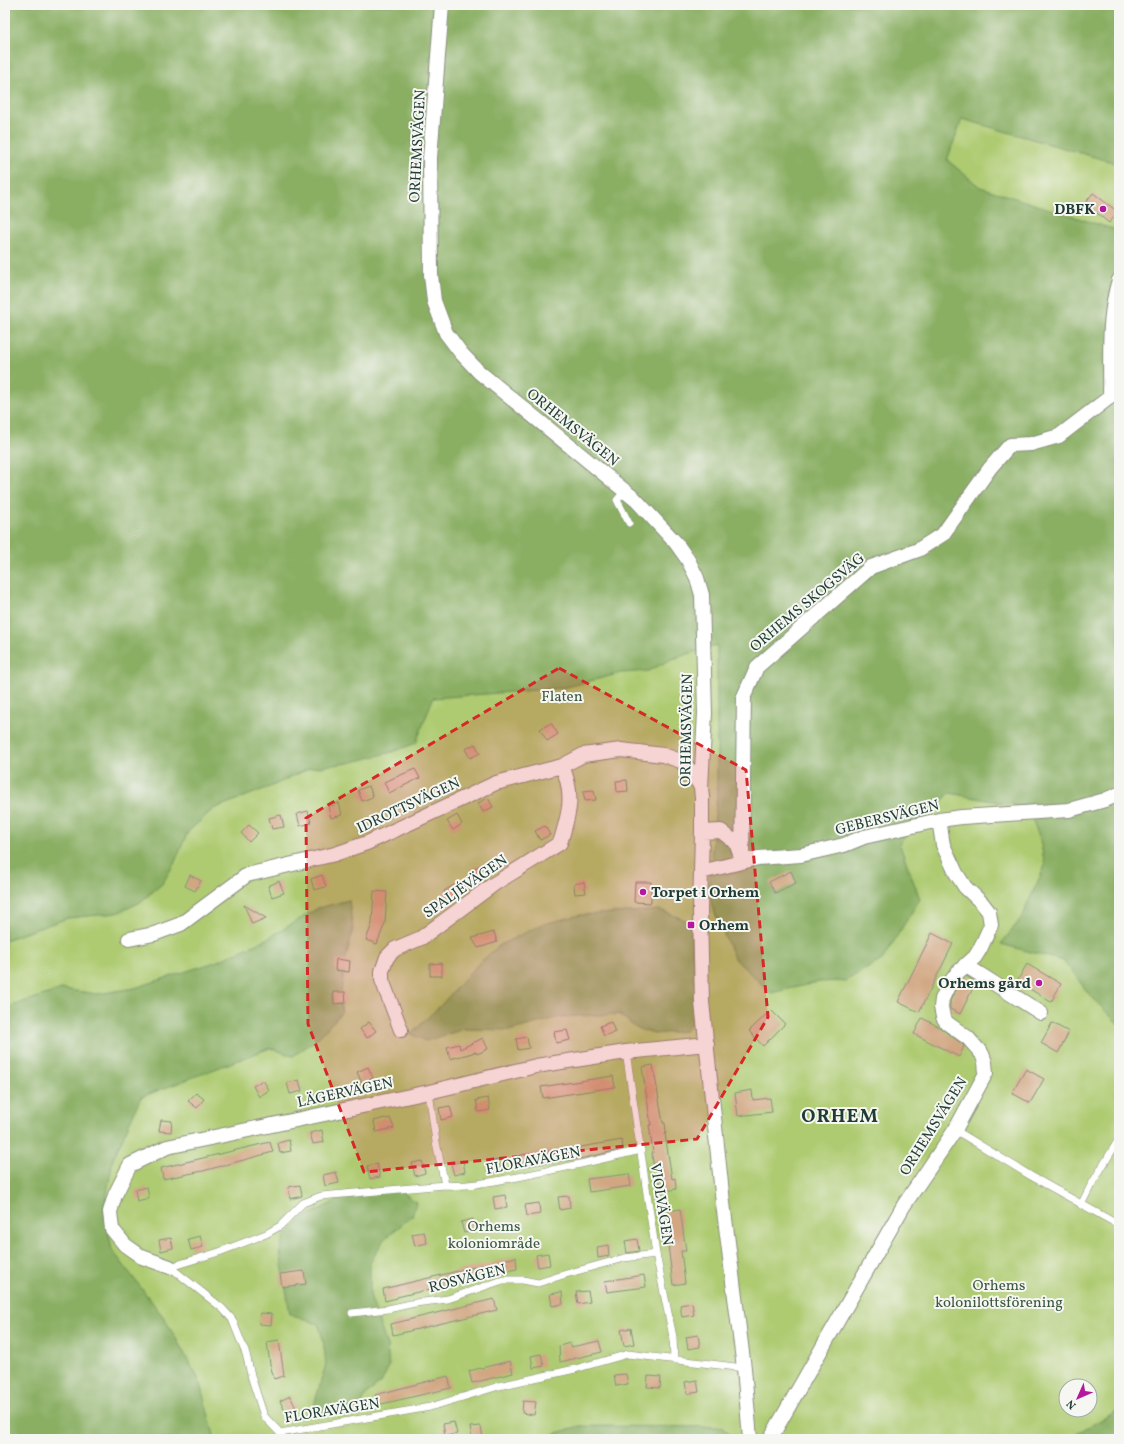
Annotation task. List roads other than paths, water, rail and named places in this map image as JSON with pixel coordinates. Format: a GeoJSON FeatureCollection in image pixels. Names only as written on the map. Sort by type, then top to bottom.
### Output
{"type":"FeatureCollection","features":[{"type":"Feature","properties":{"kind":"street","name":"ORHEMSVÄGEN"},"geometry":{"type":"LineString","coordinates":[[442,5],[441,34],[430,158],[430,275],[434,301],[446,333],[460,353],[479,372],[641,505],[676,543],[684,554],[697,578],[702,595],[705,713],[701,787],[702,832],[700,910],[702,1002],[723,1203],[744,1368],[750,1439]]}},
{"type":"Feature","properties":{"kind":"street","name":"ORHEMS SKOGSVÄG"},"geometry":{"type":"LineString","coordinates":[[742,861],[744,696],[757,667],[871,567],[918,550],[943,534],[990,468],[1010,445],[1031,444],[1059,436],[1110,397],[1110,326],[1115,292],[1119,280]]}},
{"type":"Feature","properties":{"kind":"street","name":"IDROTTSVÄGEN"},"geometry":{"type":"LineString","coordinates":[[129,939],[154,934],[181,924],[247,875],[335,854],[367,843],[496,783],[562,766],[583,755],[621,750],[663,755],[681,761],[691,771],[701,787]]}},
{"type":"Feature","properties":{"kind":"street","name":"SPALJÉVÄGEN"},"geometry":{"type":"LineString","coordinates":[[400,1030],[382,980],[382,972],[387,957],[395,949],[421,938],[494,884],[560,843],[569,814],[570,793],[567,778],[562,766]]}},
{"type":"Feature","properties":{"kind":"street","name":"GEBERSVÄGEN"},"geometry":{"type":"LineString","coordinates":[[742,861],[758,858],[801,855],[844,845],[864,837],[939,820],[962,817],[1068,810],[1105,800],[1119,794]]}},
{"type":"Feature","properties":{"kind":"street","name":"ORHEMSVÄGEN"},"geometry":{"type":"LineString","coordinates":[[770,1439],[904,1205],[955,1130],[986,1073],[985,1062],[982,1054],[968,1038],[947,1024],[940,1008],[948,984],[965,965],[975,957],[991,925],[989,912],[986,906],[965,887],[956,873],[943,845],[939,820]]}},
{"type":"Feature","properties":{"kind":"street"},"geometry":{"type":"LineString","coordinates":[[701,872],[742,861],[736,843],[721,831],[702,832]]}},
{"type":"Feature","properties":{"kind":"street"},"geometry":{"type":"LineString","coordinates":[[965,965],[1041,1013]]}},
{"type":"Feature","properties":{"kind":"street","name":"LÄGERVÄGEN"},"geometry":{"type":"LineString","coordinates":[[170,1267],[142,1257],[125,1245],[112,1229],[110,1212],[115,1195],[130,1165],[167,1147],[429,1092],[536,1066],[626,1052],[707,1044]]}},
{"type":"Feature","properties":{"kind":"lane"},"geometry":{"type":"LineString","coordinates":[[625,491],[617,500],[629,523]]}},
{"type":"Feature","properties":{"kind":"lane","name":"VIOLVÄGEN"},"geometry":{"type":"LineString","coordinates":[[626,1052],[656,1254],[673,1337],[674,1360]]}},
{"type":"Feature","properties":{"kind":"lane"},"geometry":{"type":"LineString","coordinates":[[429,1092],[436,1142],[445,1185]]}},
{"type":"Feature","properties":{"kind":"lane"},"geometry":{"type":"LineString","coordinates":[[955,1130],[1031,1176],[1119,1225]]}},
{"type":"Feature","properties":{"kind":"lane"},"geometry":{"type":"LineString","coordinates":[[1082,1205],[1090,1187],[1119,1139]]}},
{"type":"Feature","properties":{"kind":"lane","name":"FLORAVÄGEN"},"geometry":{"type":"LineString","coordinates":[[170,1267],[220,1252],[266,1234],[280,1226],[303,1203],[321,1196],[445,1185],[456,1186],[496,1181],[557,1170],[640,1150]]}},
{"type":"Feature","properties":{"kind":"lane","name":"ROSVÄGEN"},"geometry":{"type":"LineString","coordinates":[[352,1313],[448,1299],[503,1280],[523,1280],[538,1283],[624,1258],[656,1254]]}},
{"type":"Feature","properties":{"kind":"lane","name":"FLORAVÄGEN"},"geometry":{"type":"LineString","coordinates":[[170,1267],[222,1308],[232,1319],[246,1354],[252,1379],[264,1416],[280,1433],[430,1407],[499,1386],[575,1370],[628,1354],[744,1368]]}},
{"type":"Feature","properties":{"kind":"place","name":"DBFK"},"geometry":{"type":"Point","coordinates":[1103,209]}},
{"type":"Feature","properties":{"kind":"place","name":"Torpet i Orhem"},"geometry":{"type":"Point","coordinates":[643,892]}},
{"type":"Feature","properties":{"kind":"place","name":"Orhem"},"geometry":{"type":"Point","coordinates":[691,925]}},
{"type":"Feature","properties":{"kind":"place","name":"Orhems gård"},"geometry":{"type":"Point","coordinates":[1039,983]}},
{"type":"Feature","properties":{"kind":"district","name":"ORHEM"},"geometry":{"type":"Point","coordinates":[840,1115]}},
{"type":"Feature","properties":{"kind":"park label","name":"Flaten"},"geometry":{"type":"Point","coordinates":[562,696]}},
{"type":"Feature","properties":{"kind":"park label","name":"Orhems koloniområde"},"geometry":{"type":"Point","coordinates":[494,1234]}},
{"type":"Feature","properties":{"kind":"park label","name":"Orhems kolonilottsförening"},"geometry":{"type":"Point","coordinates":[999,1294]}}]}
